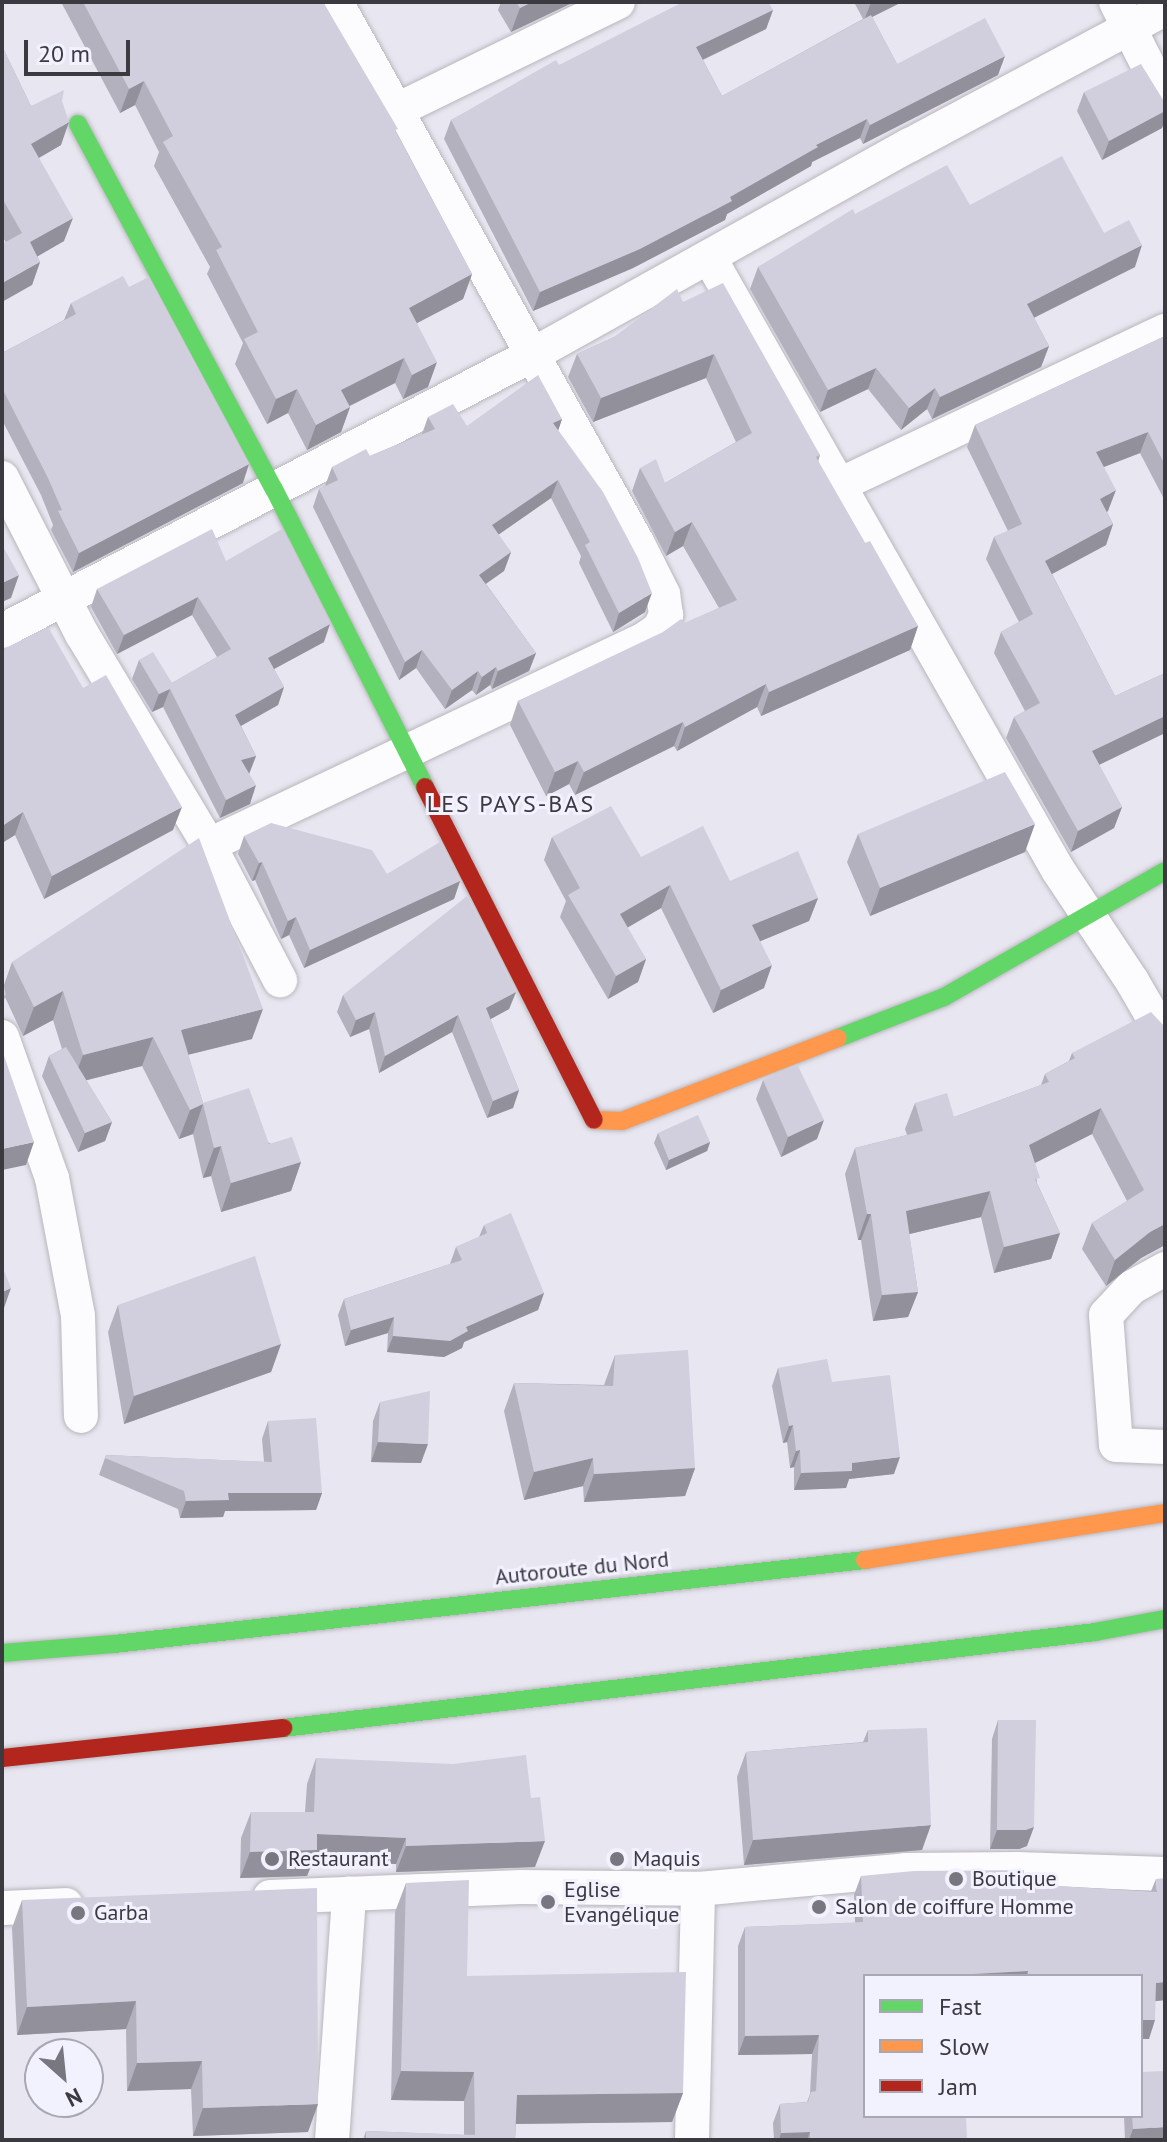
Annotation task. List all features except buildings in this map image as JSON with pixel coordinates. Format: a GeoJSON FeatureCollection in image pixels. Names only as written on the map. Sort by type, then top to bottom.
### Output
{"type":"FeatureCollection","features":[{"type":"Feature","properties":{"kind":"main road"},"geometry":{"type":"LineString","coordinates":[[78,124],[274,489],[594,1121],[622,1121],[944,997],[1165,871]]}},
{"type":"Feature","properties":{"kind":"main road","name":"Autoroute du Nord"},"geometry":{"type":"LineString","coordinates":[[2,1653],[114,1644],[862,1561],[1165,1513]]}},
{"type":"Feature","properties":{"kind":"main road"},"geometry":{"type":"LineString","coordinates":[[2,1758],[162,1743],[1063,1636],[1165,1619]]}},
{"type":"Feature","properties":{"kind":"street"},"geometry":{"type":"LineString","coordinates":[[209,845],[646,638],[659,629],[666,615],[663,594],[638,544],[336,2]]}},
{"type":"Feature","properties":{"kind":"street"},"geometry":{"type":"LineString","coordinates":[[395,111],[618,2]]}},
{"type":"Feature","properties":{"kind":"street"},"geometry":{"type":"LineString","coordinates":[[2,631],[532,355],[709,257],[1123,15],[1165,9]]}},
{"type":"Feature","properties":{"kind":"street"},"geometry":{"type":"LineString","coordinates":[[1123,15],[1165,99]]}},
{"type":"Feature","properties":{"kind":"street"},"geometry":{"type":"LineString","coordinates":[[709,257],[1050,856],[1165,1038]]}},
{"type":"Feature","properties":{"kind":"street"},"geometry":{"type":"LineString","coordinates":[[839,485],[1165,331]]}},
{"type":"Feature","properties":{"kind":"street"},"geometry":{"type":"LineString","coordinates":[[2,478],[64,599],[209,845],[280,980]]}},
{"type":"Feature","properties":{"kind":"street"},"geometry":{"type":"LineString","coordinates":[[2,1037],[52,1178],[78,1316],[81,1416]]}},
{"type":"Feature","properties":{"kind":"street"},"geometry":{"type":"LineString","coordinates":[[1165,1269],[1132,1287],[1106,1315],[1116,1445],[1165,1447]]}},
{"type":"Feature","properties":{"kind":"street"},"geometry":{"type":"LineString","coordinates":[[239,1898],[521,1887],[698,1889],[906,1870],[1017,1869],[1165,1874]]}},
{"type":"Feature","properties":{"kind":"street"},"geometry":{"type":"LineString","coordinates":[[692,2140],[698,1889]]}},
{"type":"Feature","properties":{"kind":"street"},"geometry":{"type":"LineString","coordinates":[[332,2140],[349,1894]]}},
{"type":"Feature","properties":{"kind":"street"},"geometry":{"type":"LineString","coordinates":[[2,1908],[97,1904]]}},
{"type":"Feature","properties":{"kind":"traffic: fast"},"geometry":{"type":"LineString","coordinates":[[78,124],[274,489],[425,787]]}},
{"type":"Feature","properties":{"kind":"traffic: fast"},"geometry":{"type":"LineString","coordinates":[[838,1038],[944,997],[1165,871]]}},
{"type":"Feature","properties":{"kind":"traffic: fast"},"geometry":{"type":"LineString","coordinates":[[2,1653],[114,1644],[865,1560]]}},
{"type":"Feature","properties":{"kind":"traffic: fast"},"geometry":{"type":"LineString","coordinates":[[283,1728],[1095,1632],[1165,1619]]}},
{"type":"Feature","properties":{"kind":"traffic: slow"},"geometry":{"type":"LineString","coordinates":[[594,1120],[622,1121],[838,1038]]}},
{"type":"Feature","properties":{"kind":"traffic: slow"},"geometry":{"type":"LineString","coordinates":[[865,1560],[1165,1513]]}},
{"type":"Feature","properties":{"kind":"traffic: jam"},"geometry":{"type":"LineString","coordinates":[[425,787],[594,1120]]}},
{"type":"Feature","properties":{"kind":"traffic: jam"},"geometry":{"type":"LineString","coordinates":[[2,1758],[283,1728]]}},
{"type":"Feature","properties":{"kind":"place","name":"Restaurant"},"geometry":{"type":"Point","coordinates":[272,1859]}},
{"type":"Feature","properties":{"kind":"place","name":"Maquis"},"geometry":{"type":"Point","coordinates":[617,1859]}},
{"type":"Feature","properties":{"kind":"place","name":"Boutique"},"geometry":{"type":"Point","coordinates":[956,1879]}},
{"type":"Feature","properties":{"kind":"place","name":"Eglise Evangélique"},"geometry":{"type":"Point","coordinates":[548,1902]}},
{"type":"Feature","properties":{"kind":"place","name":"Salon de coiffure Homme"},"geometry":{"type":"Point","coordinates":[819,1907]}},
{"type":"Feature","properties":{"kind":"place","name":"Garba"},"geometry":{"type":"Point","coordinates":[78,1913]}},
{"type":"Feature","properties":{"kind":"district","name":"LES PAYS-BAS"},"geometry":{"type":"Point","coordinates":[511,804]}}]}
